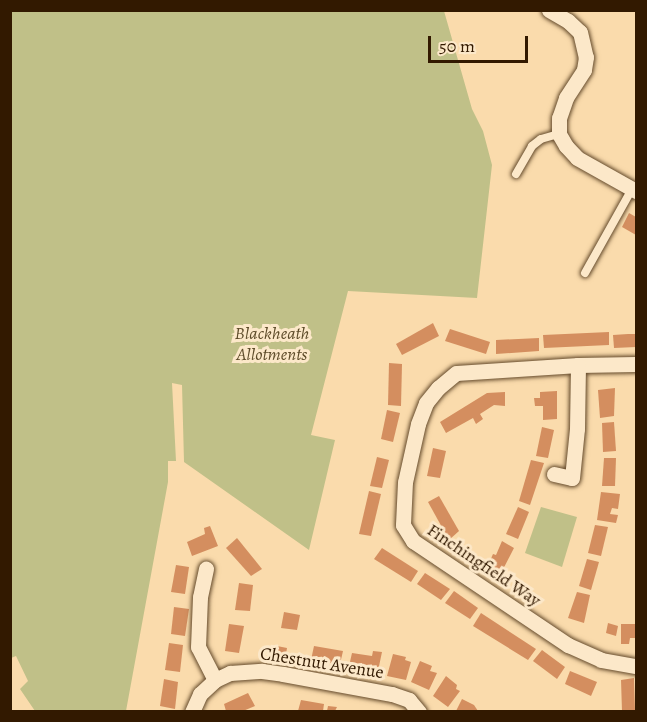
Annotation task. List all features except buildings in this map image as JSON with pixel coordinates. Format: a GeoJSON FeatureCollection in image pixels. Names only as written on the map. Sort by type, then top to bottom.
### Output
{"type":"FeatureCollection","features":[{"type":"Feature","properties":{"kind":"street"},"geometry":{"type":"LineString","coordinates":[[549,10],[568,21],[580,32],[586,57],[584,70],[566,98],[560,118],[559,134],[577,158],[631,188]]}},
{"type":"Feature","properties":{"kind":"street"},"geometry":{"type":"LineString","coordinates":[[554,474],[579,480],[578,364]]}},
{"type":"Feature","properties":{"kind":"street","name":"Finchingfield Way"},"geometry":{"type":"LineString","coordinates":[[636,364],[578,364],[456,373],[438,388],[426,403],[418,424],[405,482],[403,525],[412,541],[568,645],[601,660],[636,666]]}},
{"type":"Feature","properties":{"kind":"street"},"geometry":{"type":"LineString","coordinates":[[192,711],[200,694],[215,680],[198,647],[201,597],[206,569]]}},
{"type":"Feature","properties":{"kind":"street","name":"Chestnut Avenue"},"geometry":{"type":"LineString","coordinates":[[215,680],[230,673],[262,671],[283,674],[392,693],[409,700],[418,711]]}},
{"type":"Feature","properties":{"kind":"lane"},"geometry":{"type":"LineString","coordinates":[[516,174],[532,146],[541,139],[559,134]]}},
{"type":"Feature","properties":{"kind":"lane"},"geometry":{"type":"LineString","coordinates":[[585,273],[631,188]]}},
{"type":"Feature","properties":{"kind":"green space","name":"Blackheath Allotments"},"geometry":{"type":"Polygon","coordinates":[[[11,10],[444,11],[472,109],[483,131],[492,165],[477,298],[348,291],[311,435],[335,440],[309,550],[184,462],[182,385],[172,383],[176,461],[168,461],[168,482],[126,711],[35,711],[20,689],[28,681],[16,656],[11,658],[11,10]]]}},
{"type":"Feature","properties":{"kind":"green space"},"geometry":{"type":"Polygon","coordinates":[[[541,507],[577,517],[562,567],[525,553],[541,507]]]}}]}
